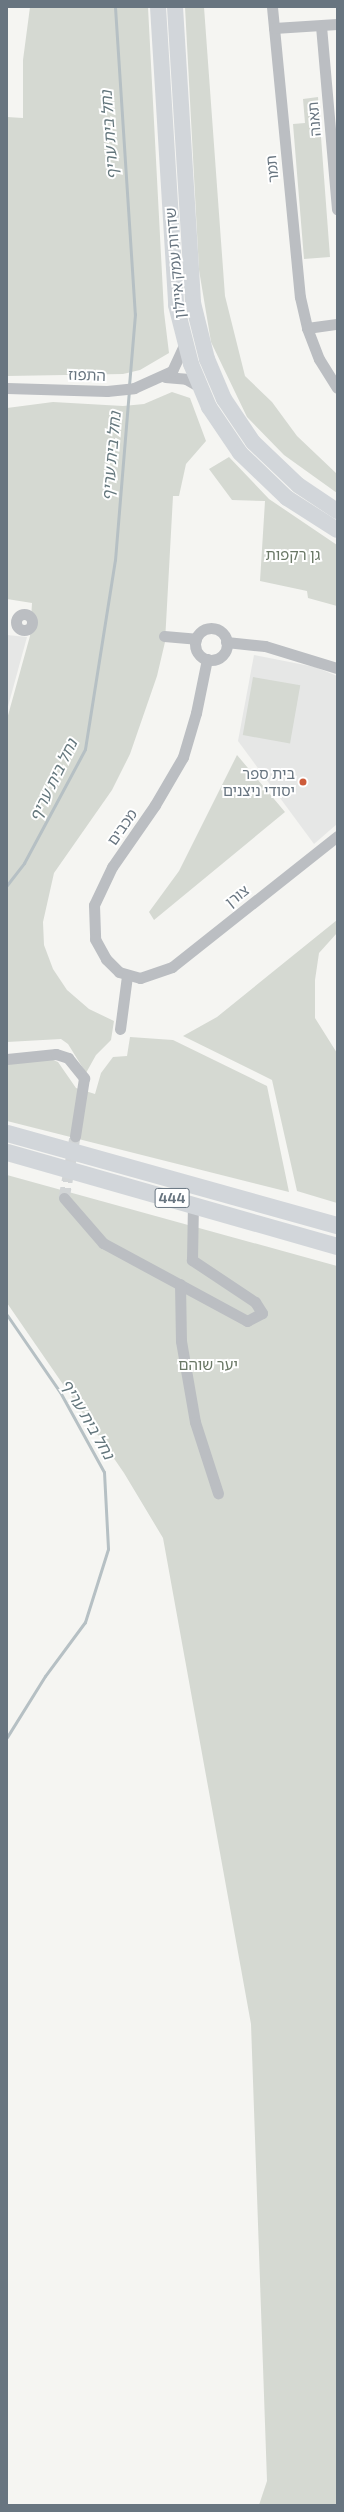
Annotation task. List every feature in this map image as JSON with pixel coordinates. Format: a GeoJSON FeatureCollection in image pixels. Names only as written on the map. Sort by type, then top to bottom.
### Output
{"type":"FeatureCollection","features":[{"type":"Feature","properties":{"kind":"main road","name":"שדרות עמק איילון"},"geometry":{"type":"LineString","coordinates":[[158,7],[176,305],[185,343],[200,387],[229,437],[255,470],[287,498],[337,530]]}},
{"type":"Feature","properties":{"kind":"main road","name":"שדרות עמק איילון"},"geometry":{"type":"LineString","coordinates":[[175,7],[193,303],[207,358],[224,398],[253,442],[298,485],[337,511]]}},
{"type":"Feature","properties":{"kind":"main road","name":"444"},"geometry":{"type":"LineString","coordinates":[[7,1133],[337,1225]]}},
{"type":"Feature","properties":{"kind":"main road","name":"444"},"geometry":{"type":"LineString","coordinates":[[7,1152],[337,1246]]}},
{"type":"Feature","properties":{"kind":"street","name":"תמר"},"geometry":{"type":"LineString","coordinates":[[272,7],[296,257],[307,328],[319,359],[337,388]]}},
{"type":"Feature","properties":{"kind":"street"},"geometry":{"type":"LineString","coordinates":[[274,28],[337,24]]}},
{"type":"Feature","properties":{"kind":"street","name":"תאנה"},"geometry":{"type":"LineString","coordinates":[[321,26],[337,209]]}},
{"type":"Feature","properties":{"kind":"street"},"geometry":{"type":"LineString","coordinates":[[307,328],[337,324]]}},
{"type":"Feature","properties":{"kind":"street"},"geometry":{"type":"LineString","coordinates":[[163,378],[177,365],[185,343]]}},
{"type":"Feature","properties":{"kind":"street","name":"התפוז"},"geometry":{"type":"LineString","coordinates":[[7,388],[125,390],[163,378],[186,379],[200,387]]}},
{"type":"Feature","properties":{"kind":"street"},"geometry":{"type":"LineString","coordinates":[[212,628],[223,635],[226,642],[222,655],[207,660],[197,653],[196,639],[202,631],[212,628]]}},
{"type":"Feature","properties":{"kind":"street"},"geometry":{"type":"LineString","coordinates":[[164,636],[196,639]]}},
{"type":"Feature","properties":{"kind":"street"},"geometry":{"type":"LineString","coordinates":[[226,642],[265,646],[337,668]]}},
{"type":"Feature","properties":{"kind":"street","name":"מכבים"},"geometry":{"type":"LineString","coordinates":[[127,976],[106,959],[95,939],[94,905],[112,867],[155,805],[183,757],[196,713],[207,660]]}},
{"type":"Feature","properties":{"kind":"street","name":"צורן"},"geometry":{"type":"LineString","coordinates":[[127,976],[153,976],[172,967],[337,836]]}},
{"type":"Feature","properties":{"kind":"street"},"geometry":{"type":"LineString","coordinates":[[120,1029],[127,976]]}},
{"type":"Feature","properties":{"kind":"street"},"geometry":{"type":"LineString","coordinates":[[7,1059],[56,1054],[68,1058],[84,1078],[75,1136]]}},
{"type":"Feature","properties":{"kind":"street"},"geometry":{"type":"LineString","coordinates":[[64,1198],[104,1242],[247,1321],[262,1313],[255,1302],[192,1260],[193,1204]]}},
{"type":"Feature","properties":{"kind":"street"},"geometry":{"type":"LineString","coordinates":[[180,1284],[181,1341],[195,1422],[218,1493]]}},
{"type":"Feature","properties":{"kind":"shaded area"},"geometry":{"type":"Polygon","coordinates":[[[7,635],[27,637],[7,710],[7,635]]]}},
{"type":"Feature","properties":{"kind":"shaded area","name":"בית ספר יסודי ניצנים"},"geometry":{"type":"Polygon","coordinates":[[[254,655],[315,667],[337,676],[337,824],[314,844],[238,741],[254,655]]]}},
{"type":"Feature","properties":{"kind":"green space"},"geometry":{"type":"Polygon","coordinates":[[[30,7],[148,7],[164,312],[169,353],[140,370],[123,374],[7,376],[7,117],[23,118],[23,60],[30,7]]]}},
{"type":"Feature","properties":{"kind":"green space"},"geometry":{"type":"Polygon","coordinates":[[[185,7],[204,7],[225,296],[245,376],[272,402],[297,436],[337,474],[337,493],[284,455],[247,417],[211,342],[199,270],[185,7]]]}},
{"type":"Feature","properties":{"kind":"green space"},"geometry":{"type":"Polygon","coordinates":[[[318,97],[330,257],[304,259],[293,124],[305,123],[303,99],[318,97]]]}},
{"type":"Feature","properties":{"kind":"green space"},"geometry":{"type":"Polygon","coordinates":[[[172,392],[190,398],[206,441],[186,464],[179,496],[173,496],[165,642],[157,676],[130,754],[112,790],[54,873],[43,922],[44,945],[53,969],[67,990],[89,1009],[114,1021],[111,1040],[96,1055],[86,1073],[68,1044],[61,1039],[7,1042],[7,719],[30,636],[32,603],[7,599],[7,408],[53,402],[123,406],[144,404],[172,392]]]}},
{"type":"Feature","properties":{"kind":"green space","name":"גן רקפות"},"geometry":{"type":"Polygon","coordinates":[[[229,457],[269,499],[337,545],[337,606],[308,598],[307,591],[260,581],[265,501],[232,500],[209,469],[229,457]]]}},
{"type":"Feature","properties":{"kind":"green space"},"geometry":{"type":"Polygon","coordinates":[[[253,677],[300,685],[290,743],[243,735],[253,677]]]}},
{"type":"Feature","properties":{"kind":"green space"},"geometry":{"type":"Polygon","coordinates":[[[237,755],[285,812],[154,920],[149,912],[179,871],[237,755]]]}},
{"type":"Feature","properties":{"kind":"green space"},"geometry":{"type":"Polygon","coordinates":[[[337,920],[337,933],[319,953],[315,980],[315,1018],[337,1053],[337,1203],[297,1191],[272,1080],[183,1036],[217,1017],[337,920]]]}},
{"type":"Feature","properties":{"kind":"green space"},"geometry":{"type":"Polygon","coordinates":[[[130,1037],[173,1040],[267,1086],[289,1192],[7,1121],[7,1061],[41,1055],[58,1062],[76,1088],[95,1094],[101,1073],[113,1057],[127,1056],[130,1037]]]}},
{"type":"Feature","properties":{"kind":"green space","name":"יער שוהם"},"geometry":{"type":"Polygon","coordinates":[[[7,1175],[337,1266],[337,2505],[259,2505],[267,2481],[251,2024],[163,1538],[124,1473],[7,1303],[7,1175]]]}},
{"type":"Feature","properties":{"kind":"waterway","name":"נחל בית עריף"},"geometry":{"type":"LineString","coordinates":[[115,7],[135,314],[129,385]]}},
{"type":"Feature","properties":{"kind":"waterway","name":"נחל בית עריף"},"geometry":{"type":"LineString","coordinates":[[7,885],[24,863],[85,749],[115,560],[129,391]]}},
{"type":"Feature","properties":{"kind":"waterway","name":"נחל בית עריף"},"geometry":{"type":"LineString","coordinates":[[7,1315],[60,1392],[104,1472],[108,1549],[85,1622],[45,1676],[7,1737]]}},
{"type":"Feature","properties":{"kind":"tunnel"},"geometry":{"type":"LineString","coordinates":[[64,1198],[75,1136]]}},
{"type":"Feature","properties":{"kind":"place","name":"בית ספר יסודי ניצנים"},"geometry":{"type":"Point","coordinates":[303,782]}}]}
